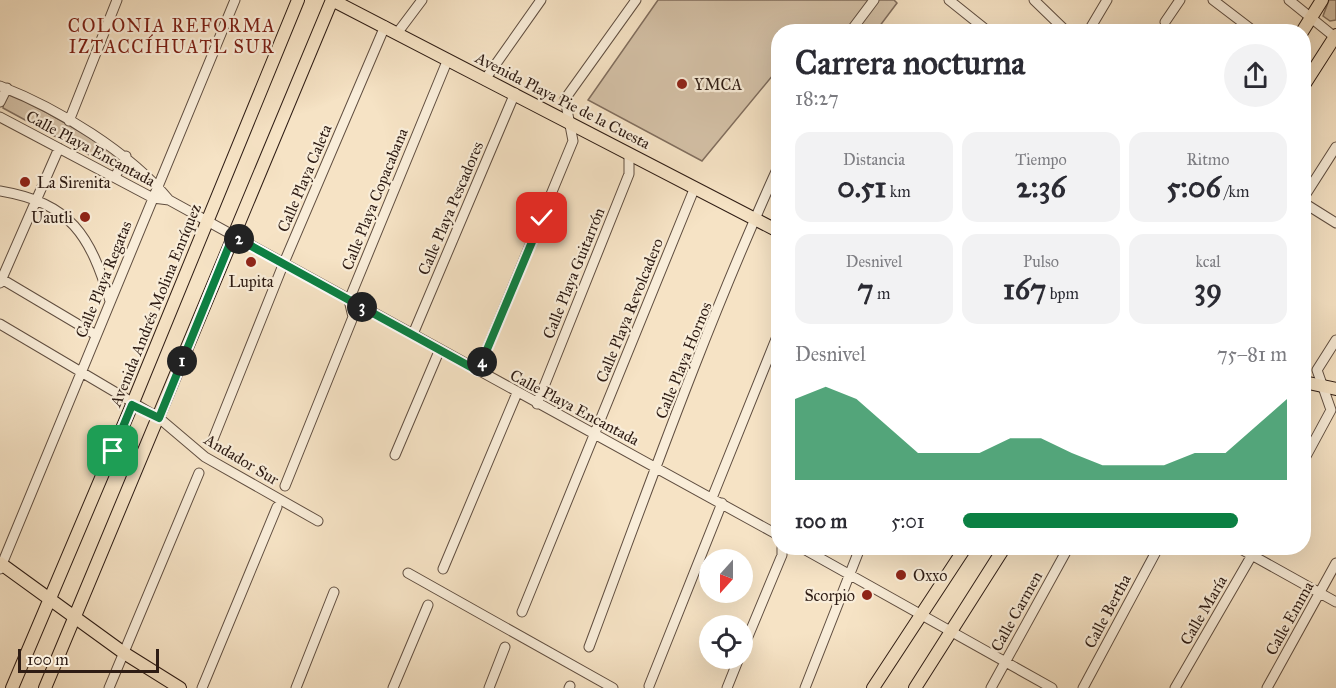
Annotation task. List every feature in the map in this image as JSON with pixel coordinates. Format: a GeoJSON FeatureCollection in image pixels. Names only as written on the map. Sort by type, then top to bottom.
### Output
{"type":"FeatureCollection","features":[{"type":"Feature","properties":{"kind":"main road","name":"Avenida Andrés Molina Enríquez"},"geometry":{"type":"LineString","coordinates":[[12,688],[51,601],[298,0]]}},
{"type":"Feature","properties":{"kind":"main road","name":"Avenida Playa Pie de la Cuesta"},"geometry":{"type":"LineString","coordinates":[[332,0],[398,32],[771,227]]}},
{"type":"Feature","properties":{"kind":"main road"},"geometry":{"type":"LineString","coordinates":[[45,688],[332,0]]}},
{"type":"Feature","properties":{"kind":"main road"},"geometry":{"type":"LineString","coordinates":[[1307,24],[1322,0]]}},
{"type":"Feature","properties":{"kind":"main road"},"geometry":{"type":"LineString","coordinates":[[1311,74],[1336,37]]}},
{"type":"Feature","properties":{"kind":"main road"},"geometry":{"type":"LineString","coordinates":[[1311,383],[1336,389]]}},
{"type":"Feature","properties":{"kind":"main road"},"geometry":{"type":"LineString","coordinates":[[873,688],[960,555]]}},
{"type":"Feature","properties":{"kind":"main road"},"geometry":{"type":"LineString","coordinates":[[915,688],[999,555]]}},
{"type":"Feature","properties":{"kind":"main road"},"geometry":{"type":"LineString","coordinates":[[1,566],[124,653],[180,688]]}},
{"type":"Feature","properties":{"kind":"street"},"geometry":{"type":"LineString","coordinates":[[69,121],[117,0]]}},
{"type":"Feature","properties":{"kind":"street","name":"Calle Playa Regatas"},"geometry":{"type":"LineString","coordinates":[[1,566],[235,0]]}},
{"type":"Feature","properties":{"kind":"street"},"geometry":{"type":"LineString","coordinates":[[398,32],[422,0]]}},
{"type":"Feature","properties":{"kind":"street"},"geometry":{"type":"LineString","coordinates":[[486,78],[541,0]]}},
{"type":"Feature","properties":{"kind":"street"},"geometry":{"type":"LineString","coordinates":[[478,371],[573,141],[565,99],[636,0]]}},
{"type":"Feature","properties":{"kind":"street"},"geometry":{"type":"LineString","coordinates":[[856,24],[874,0]]}},
{"type":"Feature","properties":{"kind":"street"},"geometry":{"type":"LineString","coordinates":[[949,0],[979,24]]}},
{"type":"Feature","properties":{"kind":"street"},"geometry":{"type":"LineString","coordinates":[[1034,0],[1059,24]]}},
{"type":"Feature","properties":{"kind":"street"},"geometry":{"type":"LineString","coordinates":[[1093,24],[1107,0]]}},
{"type":"Feature","properties":{"kind":"street"},"geometry":{"type":"LineString","coordinates":[[1165,22],[1180,0]]}},
{"type":"Feature","properties":{"kind":"street"},"geometry":{"type":"LineString","coordinates":[[1213,0],[1244,24]]}},
{"type":"Feature","properties":{"kind":"street"},"geometry":{"type":"LineString","coordinates":[[1289,0],[1336,37]]}},
{"type":"Feature","properties":{"kind":"street","name":"Calle Playa Caleta"},"geometry":{"type":"LineString","coordinates":[[212,442],[283,265],[385,26]]}},
{"type":"Feature","properties":{"kind":"street","name":"Calle Playa Copacabana"},"geometry":{"type":"LineString","coordinates":[[285,486],[353,317],[349,300],[448,59]]}},
{"type":"Feature","properties":{"kind":"street"},"geometry":{"type":"LineString","coordinates":[[0,102],[3,87]]}},
{"type":"Feature","properties":{"kind":"street","name":"Calle Playa Encantada"},"geometry":{"type":"LineString","coordinates":[[3,87],[69,121],[126,156],[169,200],[283,265],[771,531]]}},
{"type":"Feature","properties":{"kind":"street","name":"Calle Playa Pescadores"},"geometry":{"type":"LineString","coordinates":[[413,334],[515,93]]}},
{"type":"Feature","properties":{"kind":"street","name":"Calle Playa Encantada"},"geometry":{"type":"LineString","coordinates":[[0,117],[153,198],[169,200]]}},
{"type":"Feature","properties":{"kind":"street"},"geometry":{"type":"LineString","coordinates":[[1311,186],[1336,147]]}},
{"type":"Feature","properties":{"kind":"street"},"geometry":{"type":"LineString","coordinates":[[59,148],[0,280],[96,335]]}},
{"type":"Feature","properties":{"kind":"street","name":"Calle Playa Guitarrón"},"geometry":{"type":"LineString","coordinates":[[537,404],[629,174],[628,153]]}},
{"type":"Feature","properties":{"kind":"street"},"geometry":{"type":"LineString","coordinates":[[115,177],[126,156]]}},
{"type":"Feature","properties":{"kind":"street","name":"Calle Playa Hornos"},"geometry":{"type":"LineString","coordinates":[[589,647],[657,467],[771,183]]}},
{"type":"Feature","properties":{"kind":"street","name":"Calle Playa Revolcadero"},"geometry":{"type":"LineString","coordinates":[[522,612],[695,187]]}},
{"type":"Feature","properties":{"kind":"street"},"geometry":{"type":"LineString","coordinates":[[0,191],[37,200],[65,217],[80,232],[102,274],[110,301]]}},
{"type":"Feature","properties":{"kind":"street"},"geometry":{"type":"LineString","coordinates":[[1311,207],[1336,222]]}},
{"type":"Feature","properties":{"kind":"street","name":"Andador Sur"},"geometry":{"type":"LineString","coordinates":[[0,324],[132,405],[159,418],[205,457],[318,521]]}},
{"type":"Feature","properties":{"kind":"street"},"geometry":{"type":"LineString","coordinates":[[1311,447],[1331,410],[1317,370],[1336,340]]}},
{"type":"Feature","properties":{"kind":"street"},"geometry":{"type":"LineString","coordinates":[[395,455],[440,349]]}},
{"type":"Feature","properties":{"kind":"street"},"geometry":{"type":"LineString","coordinates":[[712,498],[771,351]]}},
{"type":"Feature","properties":{"kind":"street"},"geometry":{"type":"LineString","coordinates":[[443,569],[517,393]]}},
{"type":"Feature","properties":{"kind":"street"},"geometry":{"type":"LineString","coordinates":[[110,688],[199,473]]}},
{"type":"Feature","properties":{"kind":"street"},"geometry":{"type":"LineString","coordinates":[[649,686],[722,504]]}},
{"type":"Feature","properties":{"kind":"street"},"geometry":{"type":"LineString","coordinates":[[202,688],[277,507]]}},
{"type":"Feature","properties":{"kind":"street"},"geometry":{"type":"LineString","coordinates":[[753,625],[782,555]]}},
{"type":"Feature","properties":{"kind":"street"},"geometry":{"type":"LineString","coordinates":[[815,555],[1052,688]]}},
{"type":"Feature","properties":{"kind":"street"},"geometry":{"type":"LineString","coordinates":[[805,688],[857,555]]}},
{"type":"Feature","properties":{"kind":"street","name":"Calle Carmen"},"geometry":{"type":"LineString","coordinates":[[991,688],[1064,555]]}},
{"type":"Feature","properties":{"kind":"street","name":"Calle Bertha"},"geometry":{"type":"LineString","coordinates":[[1083,688],[1154,555]]}},
{"type":"Feature","properties":{"kind":"street","name":"Calle María"},"geometry":{"type":"LineString","coordinates":[[1175,688],[1252,555]]}},
{"type":"Feature","properties":{"kind":"street"},"geometry":{"type":"LineString","coordinates":[[1260,555],[1336,602]]}},
{"type":"Feature","properties":{"kind":"street","name":"Calle Emma"},"geometry":{"type":"LineString","coordinates":[[1268,688],[1336,563]]}},
{"type":"Feature","properties":{"kind":"street"},"geometry":{"type":"LineString","coordinates":[[408,573],[613,688]]}},
{"type":"Feature","properties":{"kind":"street"},"geometry":{"type":"LineString","coordinates":[[296,688],[334,592]]}},
{"type":"Feature","properties":{"kind":"street"},"geometry":{"type":"LineString","coordinates":[[393,688],[428,605]]}},
{"type":"Feature","properties":{"kind":"street"},"geometry":{"type":"LineString","coordinates":[[489,688],[505,647]]}},
{"type":"Feature","properties":{"kind":"street"},"geometry":{"type":"LineString","coordinates":[[727,688],[735,669]]}},
{"type":"Feature","properties":{"kind":"shaded area","name":"YMCA"},"geometry":{"type":"Polygon","coordinates":[[[658,0],[894,0],[897,3],[881,24],[771,24],[771,77],[702,161],[588,100],[658,0]]]}},
{"type":"Feature","properties":{"kind":"shaded area"},"geometry":{"type":"Polygon","coordinates":[[[1329,0],[1336,0],[1336,20],[1330,21],[1323,16],[1329,0]]]}},
{"type":"Feature","properties":{"kind":"shaded area"},"geometry":{"type":"Polygon","coordinates":[[[9,94],[14,94],[122,155],[121,172],[3,108],[4,100],[9,94]]]}},
{"type":"Feature","properties":{"kind":"place","name":"YMCA"},"geometry":{"type":"Point","coordinates":[682,84]}},
{"type":"Feature","properties":{"kind":"place","name":"La Sirenita"},"geometry":{"type":"Point","coordinates":[25,182]}},
{"type":"Feature","properties":{"kind":"place","name":"Uautli"},"geometry":{"type":"Point","coordinates":[85,217]}},
{"type":"Feature","properties":{"kind":"place","name":"Lupita"},"geometry":{"type":"Point","coordinates":[251,262]}},
{"type":"Feature","properties":{"kind":"place","name":"Oxxo"},"geometry":{"type":"Point","coordinates":[901,575]}},
{"type":"Feature","properties":{"kind":"place","name":"Scorpio"},"geometry":{"type":"Point","coordinates":[867,595]}},
{"type":"Feature","properties":{"kind":"district","name":"COLONIA REFORMA IZTACCÍHUATL SUR"},"geometry":{"type":"Point","coordinates":[172,36]}},
{"type":"Feature","properties":{"kind":"route"},"geometry":{"type":"LineString","coordinates":[[113,451],[132,405],[159,418],[233,236],[478,371],[542,218]]}}]}
